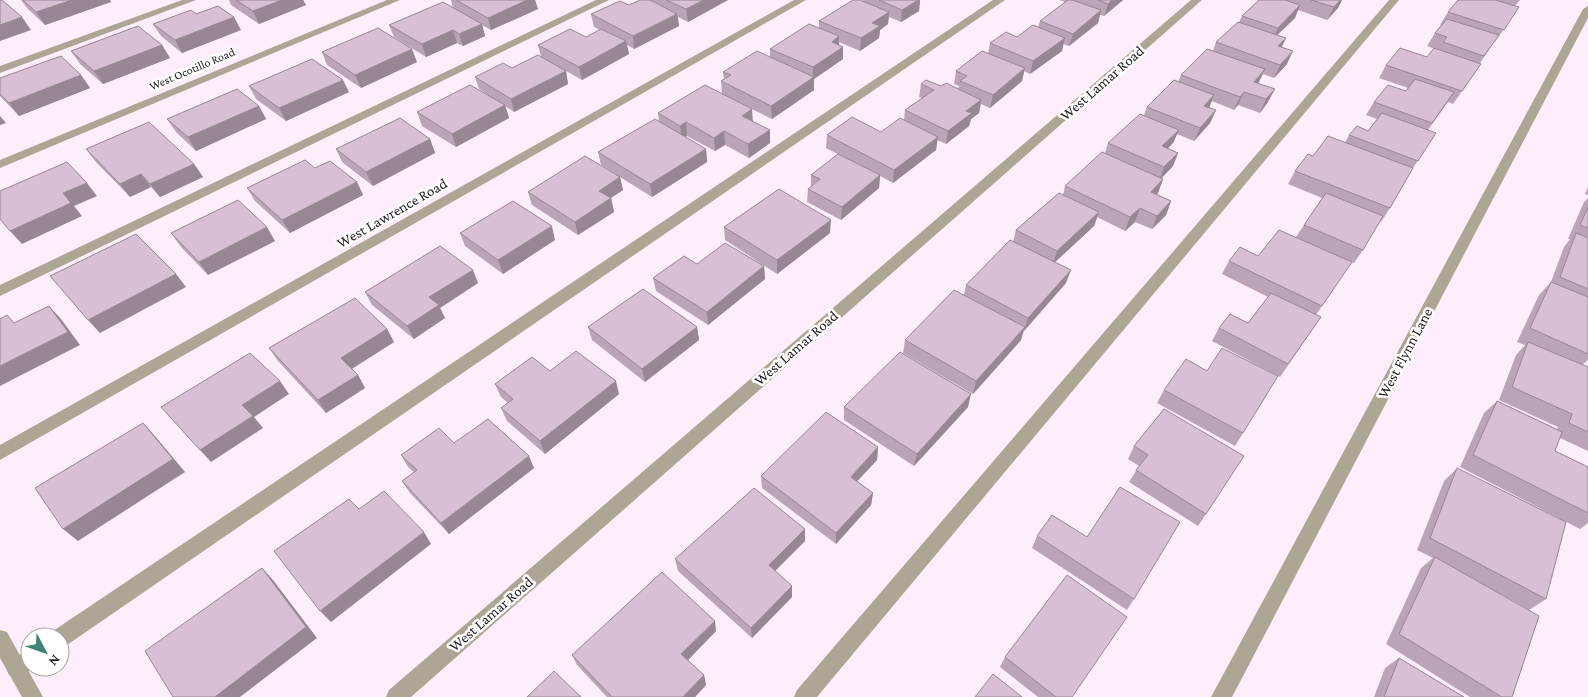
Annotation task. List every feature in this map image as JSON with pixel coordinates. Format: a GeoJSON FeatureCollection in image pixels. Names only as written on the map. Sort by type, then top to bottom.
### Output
{"type":"FeatureCollection","features":[{"type":"Feature","properties":{"kind":"street"},"geometry":{"type":"LineString","coordinates":[[0,70],[191,0]]}},
{"type":"Feature","properties":{"kind":"street","name":"West Ocotillo Road"},"geometry":{"type":"LineString","coordinates":[[0,164],[395,0]]}},
{"type":"Feature","properties":{"kind":"street"},"geometry":{"type":"LineString","coordinates":[[0,292],[604,0]]}},
{"type":"Feature","properties":{"kind":"street","name":"West Lawrence Road"},"geometry":{"type":"LineString","coordinates":[[0,453],[801,0]]}},
{"type":"Feature","properties":{"kind":"street"},"geometry":{"type":"LineString","coordinates":[[70,631],[1000,0]]}},
{"type":"Feature","properties":{"kind":"street","name":"West Lamar Road"},"geometry":{"type":"LineString","coordinates":[[396,697],[1197,0]]}},
{"type":"Feature","properties":{"kind":"street"},"geometry":{"type":"LineString","coordinates":[[804,697],[1394,0]]}},
{"type":"Feature","properties":{"kind":"street","name":"West Flynn Lane"},"geometry":{"type":"LineString","coordinates":[[1221,697],[1588,9]]}},
{"type":"Feature","properties":{"kind":"street"},"geometry":{"type":"LineString","coordinates":[[0,638],[20,661]]}},
{"type":"Feature","properties":{"kind":"street"},"geometry":{"type":"LineString","coordinates":[[27,677],[33,697]]}},
{"type":"Feature","properties":{"kind":"building"},"geometry":{"type":"Polygon","coordinates":[[[2,0],[22,17],[0,25],[0,1],[2,0]]]}},
{"type":"Feature","properties":{"kind":"building"},"geometry":{"type":"Polygon","coordinates":[[[23,0],[72,0],[36,12],[23,0]]]}},
{"type":"Feature","properties":{"kind":"building"},"geometry":{"type":"Polygon","coordinates":[[[236,0],[282,0],[253,11],[236,0]]]}},
{"type":"Feature","properties":{"kind":"building"},"geometry":{"type":"Polygon","coordinates":[[[456,0],[527,0],[488,18],[456,0]]]}},
{"type":"Feature","properties":{"kind":"building"},"geometry":{"type":"Polygon","coordinates":[[[640,0],[650,0],[677,14],[633,36],[591,14],[620,1],[629,5],[640,0]]]}},
{"type":"Feature","properties":{"kind":"building"},"geometry":{"type":"Polygon","coordinates":[[[666,0],[704,0],[686,9],[666,0]]]}},
{"type":"Feature","properties":{"kind":"building"},"geometry":{"type":"Polygon","coordinates":[[[853,0],[860,0],[889,12],[872,23],[880,26],[861,38],[819,21],[853,0]]]}},
{"type":"Feature","properties":{"kind":"building"},"geometry":{"type":"Polygon","coordinates":[[[879,0],[918,0],[902,10],[879,0]]]}},
{"type":"Feature","properties":{"kind":"building"},"geometry":{"type":"Polygon","coordinates":[[[1068,0],[1101,10],[1073,34],[1040,21],[1068,0]]]}},
{"type":"Feature","properties":{"kind":"building"},"geometry":{"type":"Polygon","coordinates":[[[1098,0],[1112,0],[1108,4],[1098,0]]]}},
{"type":"Feature","properties":{"kind":"building"},"geometry":{"type":"Polygon","coordinates":[[[1259,0],[1285,0],[1300,5],[1278,28],[1242,16],[1259,0]]]}},
{"type":"Feature","properties":{"kind":"building"},"geometry":{"type":"Polygon","coordinates":[[[1311,0],[1340,0],[1334,7],[1311,0]]]}},
{"type":"Feature","properties":{"kind":"building"},"geometry":{"type":"Polygon","coordinates":[[[1458,0],[1495,0],[1519,7],[1504,30],[1448,12],[1458,0]]]}},
{"type":"Feature","properties":{"kind":"building"},"geometry":{"type":"Polygon","coordinates":[[[443,2],[482,24],[459,34],[453,30],[422,44],[389,25],[443,2]]]}},
{"type":"Feature","properties":{"kind":"building"},"geometry":{"type":"Polygon","coordinates":[[[218,6],[234,17],[175,40],[153,24],[191,10],[196,14],[218,6]]]}},
{"type":"Feature","properties":{"kind":"building"},"geometry":{"type":"Polygon","coordinates":[[[1447,19],[1499,35],[1484,56],[1443,42],[1447,37],[1435,33],[1447,19]]]}},
{"type":"Feature","properties":{"kind":"building"},"geometry":{"type":"Polygon","coordinates":[[[1238,22],[1286,38],[1278,46],[1293,51],[1280,65],[1216,42],[1238,22]]]}},
{"type":"Feature","properties":{"kind":"building"},"geometry":{"type":"Polygon","coordinates":[[[809,24],[839,36],[832,42],[843,47],[813,67],[770,49],[809,24]]]}},
{"type":"Feature","properties":{"kind":"building"},"geometry":{"type":"Polygon","coordinates":[[[1033,25],[1065,38],[1033,61],[990,43],[1006,32],[1017,37],[1033,25]]]}},
{"type":"Feature","properties":{"kind":"building"},"geometry":{"type":"Polygon","coordinates":[[[138,26],[162,45],[94,71],[71,51],[138,26]]]}},
{"type":"Feature","properties":{"kind":"building"},"geometry":{"type":"Polygon","coordinates":[[[378,28],[412,49],[355,75],[322,52],[378,28]]]}},
{"type":"Feature","properties":{"kind":"building"},"geometry":{"type":"Polygon","coordinates":[[[570,29],[586,37],[601,29],[626,41],[579,67],[538,45],[570,29]]]}},
{"type":"Feature","properties":{"kind":"building"},"geometry":{"type":"Polygon","coordinates":[[[1400,48],[1427,57],[1434,48],[1481,64],[1462,91],[1386,65],[1400,48]]]}},
{"type":"Feature","properties":{"kind":"building"},"geometry":{"type":"Polygon","coordinates":[[[1207,49],[1265,69],[1254,82],[1275,89],[1266,99],[1244,92],[1240,97],[1181,75],[1207,49]]]}},
{"type":"Feature","properties":{"kind":"building"},"geometry":{"type":"Polygon","coordinates":[[[757,51],[814,77],[771,106],[721,81],[731,75],[723,72],[757,51]]]}},
{"type":"Feature","properties":{"kind":"building"},"geometry":{"type":"Polygon","coordinates":[[[982,51],[1025,68],[993,95],[960,81],[967,76],[956,71],[982,51]]]}},
{"type":"Feature","properties":{"kind":"building"},"geometry":{"type":"Polygon","coordinates":[[[538,55],[566,71],[511,99],[475,77],[503,63],[512,68],[538,55]]]}},
{"type":"Feature","properties":{"kind":"building"},"geometry":{"type":"Polygon","coordinates":[[[61,56],[81,75],[9,103],[0,94],[0,78],[61,56]]]}},
{"type":"Feature","properties":{"kind":"building"},"geometry":{"type":"Polygon","coordinates":[[[312,59],[343,80],[279,108],[249,86],[312,59]]]}},
{"type":"Feature","properties":{"kind":"building"},"geometry":{"type":"Polygon","coordinates":[[[1415,79],[1454,92],[1432,123],[1374,102],[1388,85],[1406,91],[1415,79]]]}},
{"type":"Feature","properties":{"kind":"building"},"geometry":{"type":"Polygon","coordinates":[[[926,80],[941,86],[946,83],[981,100],[966,111],[972,113],[948,131],[905,110],[934,90],[921,84],[926,80]]]}},
{"type":"Feature","properties":{"kind":"building"},"geometry":{"type":"Polygon","coordinates":[[[1174,80],[1214,95],[1204,106],[1216,110],[1200,128],[1147,107],[1174,80]]]}},
{"type":"Feature","properties":{"kind":"building"},"geometry":{"type":"Polygon","coordinates":[[[470,85],[505,105],[452,134],[417,112],[470,85]]]}},
{"type":"Feature","properties":{"kind":"building"},"geometry":{"type":"Polygon","coordinates":[[[705,85],[752,109],[742,116],[770,130],[748,144],[724,131],[714,138],[686,122],[680,126],[658,113],[705,85]]]}},
{"type":"Feature","properties":{"kind":"building"},"geometry":{"type":"Polygon","coordinates":[[[237,89],[259,106],[188,137],[167,119],[237,89]]]}},
{"type":"Feature","properties":{"kind":"building"},"geometry":{"type":"Polygon","coordinates":[[[1382,113],[1436,133],[1418,161],[1349,135],[1357,126],[1368,131],[1382,113]]]}},
{"type":"Feature","properties":{"kind":"building"},"geometry":{"type":"Polygon","coordinates":[[[1140,114],[1179,130],[1162,146],[1178,153],[1164,167],[1108,143],[1140,114]]]}},
{"type":"Feature","properties":{"kind":"building"},"geometry":{"type":"Polygon","coordinates":[[[852,117],[881,132],[900,118],[938,137],[894,170],[827,135],[852,117]]]}},
{"type":"Feature","properties":{"kind":"building"},"geometry":{"type":"Polygon","coordinates":[[[400,118],[430,139],[366,172],[336,149],[400,118]]]}},
{"type":"Feature","properties":{"kind":"building"},"geometry":{"type":"Polygon","coordinates":[[[655,119],[706,149],[650,184],[598,152],[655,119]]]}},
{"type":"Feature","properties":{"kind":"building"},"geometry":{"type":"Polygon","coordinates":[[[149,122],[194,164],[150,184],[141,174],[120,184],[86,149],[149,122]]]}},
{"type":"Feature","properties":{"kind":"building"},"geometry":{"type":"Polygon","coordinates":[[[1328,136],[1413,168],[1390,208],[1295,171],[1308,154],[1313,156],[1328,136]]]}},
{"type":"Feature","properties":{"kind":"building"},"geometry":{"type":"Polygon","coordinates":[[[1102,152],[1163,179],[1151,192],[1171,201],[1157,216],[1140,208],[1130,217],[1065,186],[1102,152]]]}},
{"type":"Feature","properties":{"kind":"building"},"geometry":{"type":"Polygon","coordinates":[[[838,154],[880,175],[842,207],[808,189],[820,179],[811,175],[838,154]]]}},
{"type":"Feature","properties":{"kind":"building"},"geometry":{"type":"Polygon","coordinates":[[[585,156],[620,177],[599,191],[611,198],[575,222],[528,192],[585,156]]]}},
{"type":"Feature","properties":{"kind":"building"},"geometry":{"type":"Polygon","coordinates":[[[305,160],[315,168],[330,161],[357,182],[282,220],[247,188],[305,160]]]}},
{"type":"Feature","properties":{"kind":"building"},"geometry":{"type":"Polygon","coordinates":[[[67,162],[87,183],[63,193],[71,203],[10,231],[0,219],[0,191],[67,162]]]}},
{"type":"Feature","properties":{"kind":"building"},"geometry":{"type":"Polygon","coordinates":[[[779,189],[831,220],[777,260],[724,227],[779,189]]]}},
{"type":"Feature","properties":{"kind":"building"},"geometry":{"type":"Polygon","coordinates":[[[1059,193],[1099,212],[1057,251],[1016,230],[1059,193]]]}},
{"type":"Feature","properties":{"kind":"building"},"geometry":{"type":"Polygon","coordinates":[[[1326,193],[1383,216],[1363,250],[1304,225],[1326,193]]]}},
{"type":"Feature","properties":{"kind":"building"},"geometry":{"type":"Polygon","coordinates":[[[238,200],[267,227],[199,262],[171,233],[238,200]]]}},
{"type":"Feature","properties":{"kind":"building"},"geometry":{"type":"Polygon","coordinates":[[[513,201],[552,226],[498,260],[460,233],[513,201]]]}},
{"type":"Feature","properties":{"kind":"building"},"geometry":{"type":"Polygon","coordinates":[[[1588,207],[1588,228],[1580,225],[1588,207]]]}},
{"type":"Feature","properties":{"kind":"building"},"geometry":{"type":"Polygon","coordinates":[[[1279,230],[1352,262],[1322,306],[1229,261],[1240,247],[1258,256],[1279,230]]]}},
{"type":"Feature","properties":{"kind":"building"},"geometry":{"type":"Polygon","coordinates":[[[1576,233],[1588,238],[1588,289],[1560,277],[1576,233]]]}},
{"type":"Feature","properties":{"kind":"building"},"geometry":{"type":"Polygon","coordinates":[[[136,234],[176,274],[88,320],[50,276],[136,234]]]}},
{"type":"Feature","properties":{"kind":"building"},"geometry":{"type":"Polygon","coordinates":[[[1010,240],[1071,270],[1028,318],[966,285],[1010,240]]]}},
{"type":"Feature","properties":{"kind":"building"},"geometry":{"type":"Polygon","coordinates":[[[725,243],[764,266],[707,312],[653,278],[684,256],[697,264],[725,243]]]}},
{"type":"Feature","properties":{"kind":"building"},"geometry":{"type":"Polygon","coordinates":[[[440,246],[473,270],[429,297],[439,305],[407,326],[365,292],[440,246]]]}},
{"type":"Feature","properties":{"kind":"building"},"geometry":{"type":"Polygon","coordinates":[[[1551,282],[1588,297],[1588,354],[1530,328],[1551,282]]]}},
{"type":"Feature","properties":{"kind":"building"},"geometry":{"type":"Polygon","coordinates":[[[643,289],[697,327],[642,369],[588,327],[643,289]]]}},
{"type":"Feature","properties":{"kind":"building"},"geometry":{"type":"Polygon","coordinates":[[[954,290],[1025,327],[976,381],[905,340],[954,290]]]}},
{"type":"Feature","properties":{"kind":"building"},"geometry":{"type":"Polygon","coordinates":[[[1271,293],[1321,317],[1288,364],[1219,328],[1230,314],[1248,323],[1271,293]]]}},
{"type":"Feature","properties":{"kind":"building"},"geometry":{"type":"Polygon","coordinates":[[[355,298],[387,329],[341,358],[358,375],[318,400],[269,348],[355,298]]]}},
{"type":"Feature","properties":{"kind":"building"},"geometry":{"type":"Polygon","coordinates":[[[49,306],[68,332],[0,366],[0,319],[7,315],[14,323],[49,306]]]}},
{"type":"Feature","properties":{"kind":"building"},"geometry":{"type":"Polygon","coordinates":[[[1528,342],[1588,367],[1588,432],[1569,423],[1572,414],[1512,387],[1528,342]]]}},
{"type":"Feature","properties":{"kind":"building"},"geometry":{"type":"Polygon","coordinates":[[[1222,348],[1278,376],[1243,433],[1164,390],[1186,359],[1207,371],[1222,348]]]}},
{"type":"Feature","properties":{"kind":"building"},"geometry":{"type":"Polygon","coordinates":[[[576,351],[616,381],[540,441],[501,408],[513,399],[495,384],[532,357],[550,371],[576,351]]]}},
{"type":"Feature","properties":{"kind":"building"},"geometry":{"type":"Polygon","coordinates":[[[900,352],[971,394],[917,454],[844,407],[900,352]]]}},
{"type":"Feature","properties":{"kind":"building"},"geometry":{"type":"Polygon","coordinates":[[[250,353],[280,381],[242,405],[253,416],[200,450],[161,407],[250,353]]]}},
{"type":"Feature","properties":{"kind":"building"},"geometry":{"type":"Polygon","coordinates":[[[1497,401],[1562,432],[1555,451],[1588,467],[1588,513],[1473,455],[1497,401]]]}},
{"type":"Feature","properties":{"kind":"building"},"geometry":{"type":"Polygon","coordinates":[[[1164,409],[1244,456],[1206,514],[1136,470],[1148,455],[1134,446],[1164,409]]]}},
{"type":"Feature","properties":{"kind":"building"},"geometry":{"type":"Polygon","coordinates":[[[826,412],[878,447],[851,477],[873,493],[836,533],[761,476],[826,412]]]}},
{"type":"Feature","properties":{"kind":"building"},"geometry":{"type":"Polygon","coordinates":[[[488,419],[529,456],[441,523],[402,481],[417,470],[401,455],[439,428],[454,443],[488,419]]]}},
{"type":"Feature","properties":{"kind":"building"},"geometry":{"type":"Polygon","coordinates":[[[143,423],[173,459],[63,529],[35,488],[143,423]]]}},
{"type":"Feature","properties":{"kind":"building"},"geometry":{"type":"Polygon","coordinates":[[[1457,468],[1566,522],[1546,599],[1430,538],[1457,468]]]}},
{"type":"Feature","properties":{"kind":"building"},"geometry":{"type":"Polygon","coordinates":[[[1120,487],[1180,522],[1134,599],[1037,536],[1052,515],[1087,537],[1120,487]]]}},
{"type":"Feature","properties":{"kind":"building"},"geometry":{"type":"Polygon","coordinates":[[[754,488],[805,529],[769,565],[792,586],[751,628],[675,559],[754,488]]]}},
{"type":"Feature","properties":{"kind":"building"},"geometry":{"type":"Polygon","coordinates":[[[384,491],[424,532],[320,611],[274,551],[349,499],[359,509],[384,491]]]}},
{"type":"Feature","properties":{"kind":"building"},"geometry":{"type":"Polygon","coordinates":[[[1435,557],[1539,616],[1512,697],[1502,697],[1399,634],[1435,557]]]}},
{"type":"Feature","properties":{"kind":"building"},"geometry":{"type":"Polygon","coordinates":[[[262,568],[306,627],[215,697],[173,697],[145,651],[262,568]]]}},
{"type":"Feature","properties":{"kind":"building"},"geometry":{"type":"Polygon","coordinates":[[[662,572],[715,621],[681,654],[704,675],[683,697],[612,697],[572,655],[662,572]]]}},
{"type":"Feature","properties":{"kind":"building"},"geometry":{"type":"Polygon","coordinates":[[[1067,575],[1127,617],[1072,697],[1056,697],[1005,657],[1067,575]]]}},
{"type":"Feature","properties":{"kind":"building"},"geometry":{"type":"Polygon","coordinates":[[[1399,658],[1464,697],[1384,697],[1399,658]]]}},
{"type":"Feature","properties":{"kind":"building"},"geometry":{"type":"Polygon","coordinates":[[[554,671],[581,697],[527,697],[554,671]]]}},
{"type":"Feature","properties":{"kind":"building"},"geometry":{"type":"Polygon","coordinates":[[[993,674],[1022,697],[975,697],[993,674]]]}}]}
